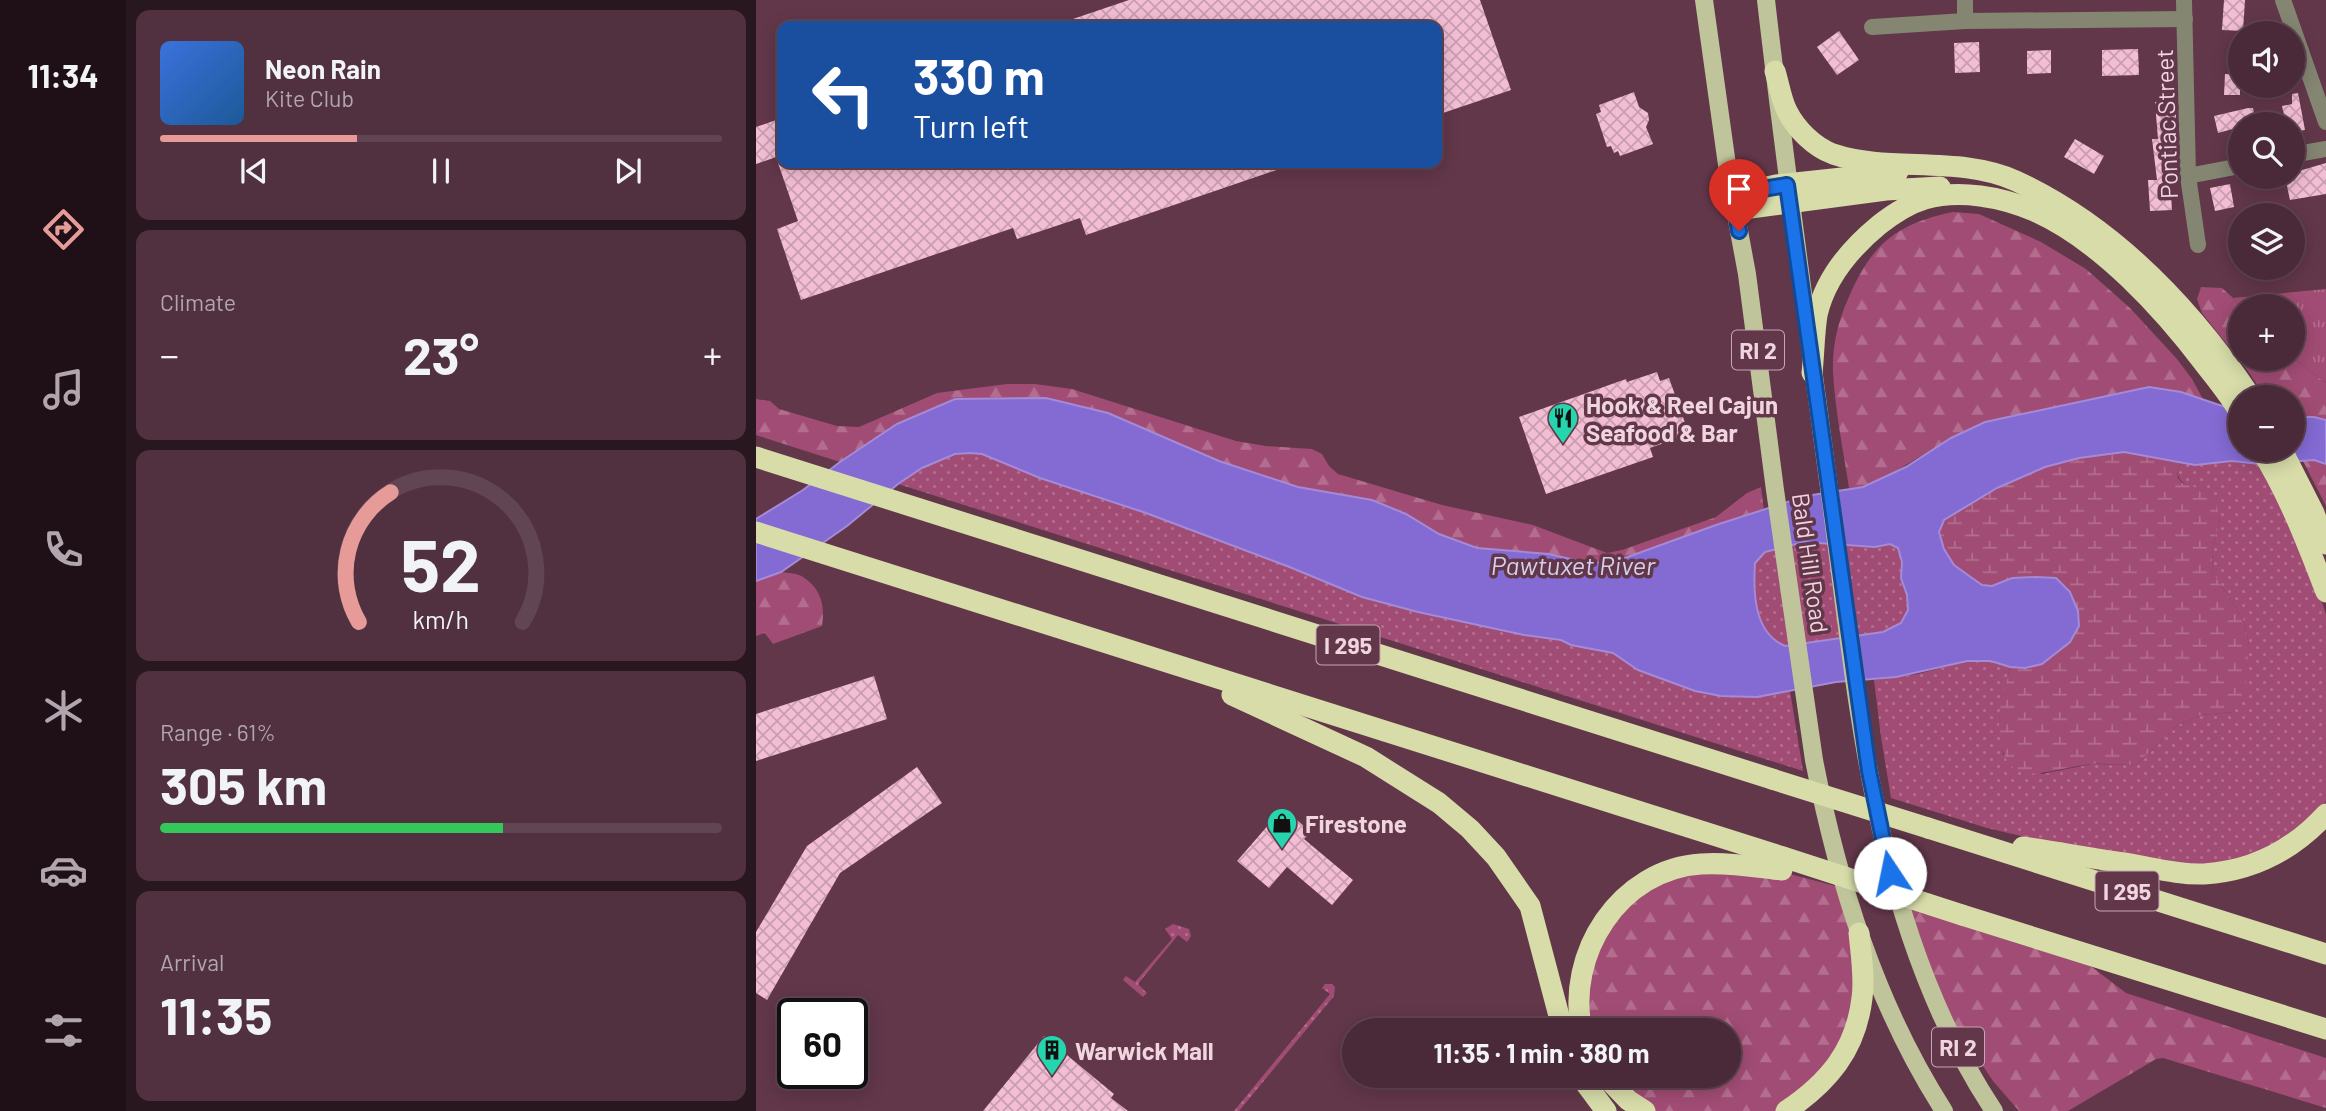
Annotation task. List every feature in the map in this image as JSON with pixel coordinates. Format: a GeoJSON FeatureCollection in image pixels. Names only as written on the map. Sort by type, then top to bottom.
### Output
{"type":"FeatureCollection","features":[{"type":"Feature","properties":{"kind":"highway"},"geometry":{"type":"LineString","coordinates":[[1775,71],[1787,110],[1802,133],[1832,154],[1980,169],[2013,180],[2044,195],[2101,231],[2167,291],[2230,365],[2236,385]]}},
{"type":"Feature","properties":{"kind":"highway"},"geometry":{"type":"LineString","coordinates":[[1734,202],[1945,166]]}},
{"type":"Feature","properties":{"kind":"highway"},"geometry":{"type":"LineString","coordinates":[[1788,194],[1952,186],[2034,211],[2101,254],[2168,320],[2228,389]]}},
{"type":"Feature","properties":{"kind":"highway"},"geometry":{"type":"LineString","coordinates":[[1812,373],[1818,314],[1834,274],[1850,252],[1898,211],[1925,199],[1955,195],[1986,197]]}},
{"type":"Feature","properties":{"kind":"highway","name":"I 295"},"geometry":{"type":"LineString","coordinates":[[756,457],[2326,954]]}},
{"type":"Feature","properties":{"kind":"highway"},"geometry":{"type":"LineString","coordinates":[[2269,462],[2326,544]]}},
{"type":"Feature","properties":{"kind":"highway"},"geometry":{"type":"LineString","coordinates":[[2286,462],[2326,592]]}},
{"type":"Feature","properties":{"kind":"highway"},"geometry":{"type":"LineString","coordinates":[[756,532],[1087,637],[1898,902],[1962,915],[2326,1029]]}},
{"type":"Feature","properties":{"kind":"highway"},"geometry":{"type":"LineString","coordinates":[[1087,637],[1192,678],[1366,757],[1439,803],[1496,857],[1530,906],[1560,1018]]}},
{"type":"Feature","properties":{"kind":"highway"},"geometry":{"type":"LineString","coordinates":[[1939,831],[2152,868],[2202,874],[2235,870],[2266,860],[2294,845],[2326,814]]}},
{"type":"Feature","properties":{"kind":"highway"},"geometry":{"type":"LineString","coordinates":[[1581,1018],[1579,993],[1590,947],[1615,906],[1633,890],[1653,877],[1700,864],[1782,864]]}},
{"type":"Feature","properties":{"kind":"highway"},"geometry":{"type":"LineString","coordinates":[[1786,1111],[1826,1080],[1840,1063],[1851,1041],[1862,998],[1859,933]]}},
{"type":"Feature","properties":{"kind":"highway"},"geometry":{"type":"LineString","coordinates":[[1589,1088],[1606,1111]]}},
{"type":"Feature","properties":{"kind":"highway"},"geometry":{"type":"LineString","coordinates":[[1616,1088],[1644,1111]]}},
{"type":"Feature","properties":{"kind":"main road","name":"Bald Hill Road"},"geometry":{"type":"LineString","coordinates":[[1704,0],[1747,274],[1775,491],[1822,804],[1859,933],[1890,1009],[1922,1075],[1944,1111]]}},
{"type":"Feature","properties":{"kind":"main road","name":"Bald Hill Road"},"geometry":{"type":"LineString","coordinates":[[1766,0],[1788,194],[1869,771],[1890,873],[1914,946],[1937,1005],[1994,1111]]}},
{"type":"Feature","properties":{"kind":"street"},"geometry":{"type":"LineString","coordinates":[[1965,0],[1965,21]]}},
{"type":"Feature","properties":{"kind":"street","name":"Pontiac Street"},"geometry":{"type":"LineString","coordinates":[[2184,0],[2188,176],[2198,245]]}},
{"type":"Feature","properties":{"kind":"street"},"geometry":{"type":"LineString","coordinates":[[2283,0],[2326,122]]}},
{"type":"Feature","properties":{"kind":"street"},"geometry":{"type":"LineString","coordinates":[[1872,27],[1965,21],[2185,19]]}},
{"type":"Feature","properties":{"kind":"street"},"geometry":{"type":"LineString","coordinates":[[2305,153],[2326,149]]}},
{"type":"Feature","properties":{"kind":"street"},"geometry":{"type":"LineString","coordinates":[[2188,176],[2228,168]]}},
{"type":"Feature","properties":{"kind":"green space"},"geometry":{"type":"Polygon","coordinates":[[[1953,212],[1979,214],[2041,242],[2086,269],[2130,308],[2177,359],[2204,401],[2181,392],[2149,387],[1985,422],[1951,438],[1884,478],[1863,487],[1849,488],[1833,372],[1835,344],[1844,307],[1866,264],[1887,240],[1915,223],[1953,212]]]}},
{"type":"Feature","properties":{"kind":"green space"},"geometry":{"type":"Polygon","coordinates":[[[2201,287],[2222,288],[2229,294],[2228,346],[2202,313],[2197,299],[2201,287]]]}},
{"type":"Feature","properties":{"kind":"green space"},"geometry":{"type":"Polygon","coordinates":[[[2326,289],[2326,383],[2305,367],[2305,294],[2274,294],[2326,289]]]}},
{"type":"Feature","properties":{"kind":"green space"},"geometry":{"type":"Polygon","coordinates":[[[2305,367],[2326,383],[2326,420],[2305,417],[2305,385],[2257,385],[2248,371],[2305,371],[2305,367]]]}},
{"type":"Feature","properties":{"kind":"green space"},"geometry":{"type":"Polygon","coordinates":[[[1007,384],[1035,384],[1072,389],[1236,441],[1312,449],[1322,454],[1338,474],[1442,505],[1533,525],[1607,553],[1716,517],[1747,493],[1761,487],[1764,511],[1716,525],[1614,562],[1587,563],[1549,554],[1477,548],[1439,534],[1406,514],[1372,500],[1298,487],[1223,462],[897,424],[840,462],[756,435],[756,399],[770,401],[779,409],[837,426],[859,427],[937,393],[1007,384]]]}},
{"type":"Feature","properties":{"kind":"green space"},"geometry":{"type":"Polygon","coordinates":[[[2124,452],[2182,463],[2177,469],[2182,483],[2203,490],[2215,501],[2220,519],[2212,549],[2213,573],[2243,619],[2249,644],[2245,694],[2233,712],[2201,715],[2178,725],[2136,765],[2092,764],[2041,773],[2016,770],[2007,761],[2001,745],[1999,721],[2002,701],[2010,667],[2036,665],[2070,642],[2056,578],[2012,578],[1992,586],[1982,585],[1954,565],[1944,549],[1939,532],[1943,520],[1992,491],[2044,468],[2081,458],[2124,452]]]}},
{"type":"Feature","properties":{"kind":"green space"},"geometry":{"type":"Polygon","coordinates":[[[970,453],[982,454],[1040,478],[1146,513],[1362,597],[1418,612],[1613,653],[1638,670],[1695,691],[1721,696],[1757,697],[1790,691],[1803,771],[898,484],[941,460],[970,453]]]}},
{"type":"Feature","properties":{"kind":"green space"},"geometry":{"type":"Polygon","coordinates":[[[2314,460],[2326,464],[2326,506],[2304,462],[2314,460]]]}},
{"type":"Feature","properties":{"kind":"green space"},"geometry":{"type":"Polygon","coordinates":[[[2228,461],[2260,464],[2310,567],[2326,614],[2326,801],[2322,807],[2260,856],[2201,866],[2042,841],[1987,828],[1891,798],[1874,680],[1918,674],[1967,661],[1991,661],[2010,667],[1999,718],[2003,755],[2042,774],[2092,764],[2136,765],[2178,725],[2201,715],[2233,712],[2249,644],[2243,619],[2213,573],[2212,549],[2220,519],[2203,490],[2182,482],[2178,474],[2177,469],[2182,463],[2195,465],[2228,461]]]}},
{"type":"Feature","properties":{"kind":"green space"},"geometry":{"type":"Polygon","coordinates":[[[1804,542],[1875,547],[1890,544],[1898,547],[1908,611],[1901,623],[1883,632],[1785,646],[1775,640],[1761,622],[1758,611],[1754,587],[1755,563],[1765,552],[1804,542]]]}},
{"type":"Feature","properties":{"kind":"green space"},"geometry":{"type":"Polygon","coordinates":[[[781,572],[801,576],[814,587],[821,599],[823,619],[822,626],[773,644],[765,633],[756,636],[756,581],[781,572]]]}},
{"type":"Feature","properties":{"kind":"green space"},"geometry":{"type":"Polygon","coordinates":[[[1699,865],[1778,871],[1847,889],[1860,931],[1854,1024],[1789,1111],[1642,1111],[1617,1088],[1741,1088],[1741,1018],[1582,1018],[1580,1003],[1613,910],[1699,865]]]}},
{"type":"Feature","properties":{"kind":"green space"},"geometry":{"type":"Polygon","coordinates":[[[1902,906],[2075,954],[2126,993],[2326,1058],[2326,1108],[2163,1058],[2156,1059],[2068,1111],[2019,1111],[1993,1081],[1950,1017],[1902,906]]]}},
{"type":"Feature","properties":{"kind":"green space"},"geometry":{"type":"Polygon","coordinates":[[[1173,924],[1189,929],[1191,936],[1187,942],[1178,935],[1138,984],[1147,993],[1143,997],[1123,980],[1126,976],[1135,982],[1172,939],[1165,929],[1173,924]]]}},
{"type":"Feature","properties":{"kind":"green space"},"geometry":{"type":"Polygon","coordinates":[[[1325,984],[1335,987],[1334,996],[1239,1111],[1234,1111],[1330,994],[1322,988],[1325,984]]]}},
{"type":"Feature","properties":{"kind":"water","name":"Pawtuxet River"},"geometry":{"type":"Polygon","coordinates":[[[2149,387],[2181,392],[2228,408],[2228,461],[2195,465],[2124,452],[2079,458],[2045,467],[1997,488],[1944,520],[1939,532],[1944,549],[1954,565],[1982,585],[1992,586],[2012,578],[2056,578],[2070,592],[2078,611],[2079,626],[2070,642],[2042,664],[2025,668],[1991,661],[1967,661],[1896,677],[1836,682],[1757,697],[1721,696],[1695,691],[1638,670],[1613,653],[1418,612],[1362,597],[1146,513],[1040,478],[982,454],[970,453],[955,454],[922,468],[847,526],[781,572],[756,581],[756,519],[803,490],[897,424],[955,399],[1046,398],[1108,413],[1219,461],[1298,487],[1372,500],[1406,514],[1439,534],[1477,548],[1549,554],[1587,563],[1614,562],[1806,496],[1863,487],[1906,467],[1951,438],[1985,422],[2149,387]],[[1804,542],[1765,552],[1755,563],[1754,587],[1761,622],[1767,632],[1785,646],[1883,632],[1901,623],[1908,610],[1907,595],[1901,578],[1902,562],[1898,548],[1890,544],[1875,547],[1804,542]]]}},
{"type":"Feature","properties":{"kind":"water"},"geometry":{"type":"Polygon","coordinates":[[[2305,417],[2326,420],[2326,464],[2305,461],[2305,417]]]}},
{"type":"Feature","properties":{"kind":"water"},"geometry":{"type":"Polygon","coordinates":[[[2241,462],[2287,462],[2260,464],[2241,462]]]}},
{"type":"Feature","properties":{"kind":"building"},"geometry":{"type":"Polygon","coordinates":[[[1129,0],[1480,0],[1511,90],[1442,113],[1442,21],[1067,21],[1129,0]]]}},
{"type":"Feature","properties":{"kind":"building"},"geometry":{"type":"Polygon","coordinates":[[[2224,0],[2245,0],[2244,21],[2228,21],[2228,30],[2222,30],[2224,0]]]}},
{"type":"Feature","properties":{"kind":"building"},"geometry":{"type":"Polygon","coordinates":[[[1839,31],[1859,60],[1837,75],[1817,47],[1839,31]]]}},
{"type":"Feature","properties":{"kind":"building"},"geometry":{"type":"Polygon","coordinates":[[[1979,42],[1980,72],[1955,73],[1954,43],[1979,42]]]}},
{"type":"Feature","properties":{"kind":"building"},"geometry":{"type":"Polygon","coordinates":[[[2138,49],[2139,75],[2102,76],[2102,50],[2138,49]]]}},
{"type":"Feature","properties":{"kind":"building"},"geometry":{"type":"Polygon","coordinates":[[[2051,50],[2051,73],[2027,74],[2027,51],[2051,50]]]}},
{"type":"Feature","properties":{"kind":"building"},"geometry":{"type":"Polygon","coordinates":[[[2225,74],[2228,74],[2228,95],[2224,95],[2225,74]]]}},
{"type":"Feature","properties":{"kind":"building"},"geometry":{"type":"Polygon","coordinates":[[[1634,92],[1639,107],[1648,113],[1646,127],[1653,144],[1620,156],[1618,151],[1614,153],[1611,146],[1607,147],[1596,114],[1601,112],[1599,105],[1634,92]]]}},
{"type":"Feature","properties":{"kind":"building"},"geometry":{"type":"Polygon","coordinates":[[[2292,98],[2299,98],[2302,112],[2283,112],[2282,106],[2292,104],[2292,98]]]}},
{"type":"Feature","properties":{"kind":"building"},"geometry":{"type":"Polygon","coordinates":[[[2176,100],[2176,123],[2173,123],[2177,163],[2169,164],[2172,210],[2150,211],[2148,180],[2157,180],[2152,139],[2158,139],[2155,102],[2176,100]]]}},
{"type":"Feature","properties":{"kind":"building"},"geometry":{"type":"Polygon","coordinates":[[[2253,108],[2254,112],[2231,112],[2253,108]]]}},
{"type":"Feature","properties":{"kind":"building"},"geometry":{"type":"Polygon","coordinates":[[[2228,113],[2228,130],[2218,133],[2214,116],[2228,113]]]}},
{"type":"Feature","properties":{"kind":"building"},"geometry":{"type":"Polygon","coordinates":[[[777,120],[777,157],[756,164],[756,127],[777,120]]]}},
{"type":"Feature","properties":{"kind":"building"},"geometry":{"type":"Polygon","coordinates":[[[2075,139],[2104,156],[2094,174],[2064,157],[2075,139]]]}},
{"type":"Feature","properties":{"kind":"building"},"geometry":{"type":"Polygon","coordinates":[[[2326,163],[2326,194],[2290,200],[2288,189],[2305,189],[2305,169],[2326,163]]]}},
{"type":"Feature","properties":{"kind":"building"},"geometry":{"type":"Polygon","coordinates":[[[780,168],[1282,168],[1086,235],[1080,218],[1017,239],[1013,228],[801,300],[777,229],[798,221],[780,168]]]}},
{"type":"Feature","properties":{"kind":"building"},"geometry":{"type":"Polygon","coordinates":[[[2228,184],[2233,203],[2228,203],[2228,208],[2215,211],[2210,188],[2228,184]]]}},
{"type":"Feature","properties":{"kind":"building"},"geometry":{"type":"Polygon","coordinates":[[[1657,372],[1660,381],[1669,378],[1689,434],[1650,448],[1653,457],[1546,494],[1519,417],[1626,379],[1627,382],[1657,372]]]}},
{"type":"Feature","properties":{"kind":"building"},"geometry":{"type":"Polygon","coordinates":[[[874,676],[887,719],[756,761],[756,714],[874,676]]]}},
{"type":"Feature","properties":{"kind":"building"},"geometry":{"type":"Polygon","coordinates":[[[917,767],[942,803],[840,873],[767,1000],[756,993],[756,932],[807,846],[917,767]]]}},
{"type":"Feature","properties":{"kind":"building","name":"Firestone"},"geometry":{"type":"Polygon","coordinates":[[[1283,808],[1311,832],[1304,839],[1353,880],[1332,905],[1287,867],[1269,888],[1237,861],[1283,808]]]}},
{"type":"Feature","properties":{"kind":"building","name":"Warwick Mall"},"geometry":{"type":"Polygon","coordinates":[[[1044,1036],[1114,1094],[1111,1098],[1128,1111],[983,1111],[1044,1036]]]}},
{"type":"Feature","properties":{"kind":"place","name":"Hook & Reel Cajun Seafood & Bar"},"geometry":{"type":"Point","coordinates":[1563,445]}},
{"type":"Feature","properties":{"kind":"place","name":"Firestone"},"geometry":{"type":"Point","coordinates":[1282,850]}},
{"type":"Feature","properties":{"kind":"place","name":"Warwick Mall"},"geometry":{"type":"Point","coordinates":[1052,1077]}},
{"type":"Feature","properties":{"kind":"route"},"geometry":{"type":"LineString","coordinates":[[1739,231],[1733,194],[1787,185],[1869,771],[1890,873]]}}]}
